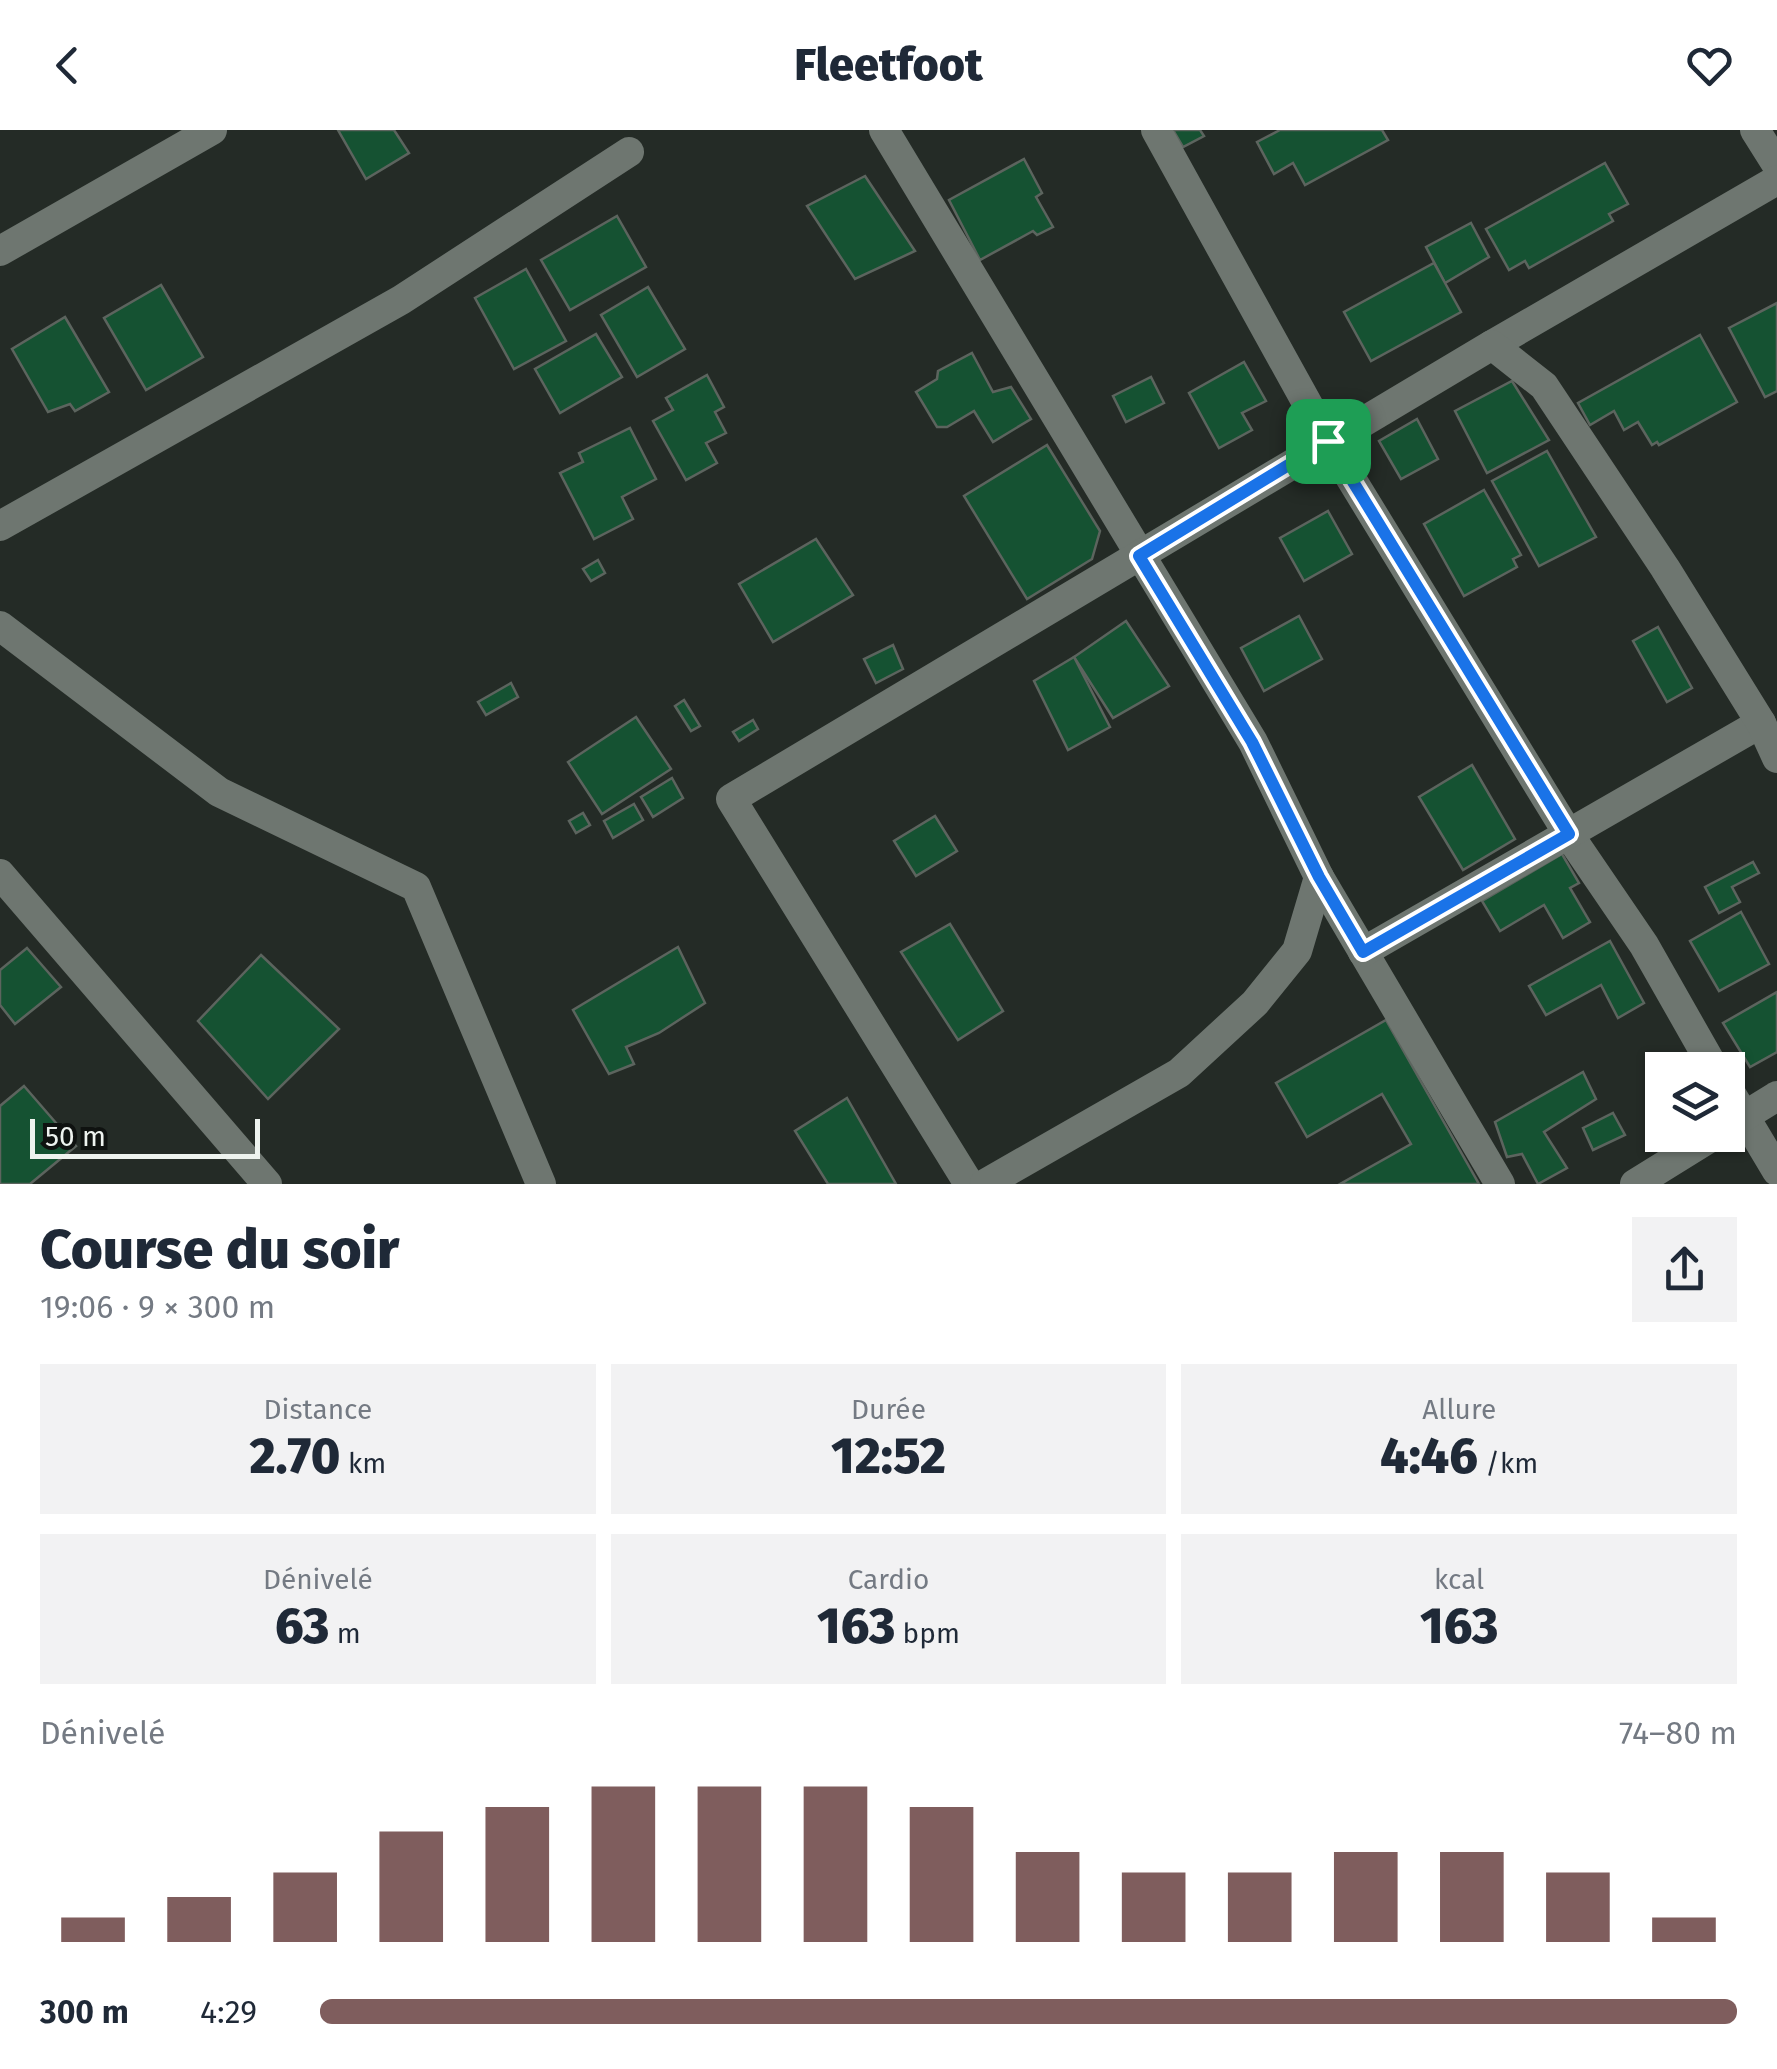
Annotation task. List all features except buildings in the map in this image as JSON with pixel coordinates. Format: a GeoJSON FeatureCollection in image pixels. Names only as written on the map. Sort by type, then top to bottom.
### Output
{"type":"FeatureCollection","features":[{"type":"Feature","properties":{"kind":"street"},"geometry":{"type":"LineString","coordinates":[[0,252],[212,130]]}},
{"type":"Feature","properties":{"kind":"street"},"geometry":{"type":"LineString","coordinates":[[884,130],[1252,742],[1319,877],[1500,1184]]}},
{"type":"Feature","properties":{"kind":"street"},"geometry":{"type":"LineString","coordinates":[[1156,130],[1328,441],[1569,834],[1644,946],[1705,1052]]}},
{"type":"Feature","properties":{"kind":"street"},"geometry":{"type":"LineString","coordinates":[[1755,130],[1777,165]]}},
{"type":"Feature","properties":{"kind":"street"},"geometry":{"type":"LineString","coordinates":[[0,526],[401,300],[629,152]]}},
{"type":"Feature","properties":{"kind":"street"},"geometry":{"type":"LineString","coordinates":[[968,1184],[731,799],[1328,441],[1777,180]]}},
{"type":"Feature","properties":{"kind":"street"},"geometry":{"type":"LineString","coordinates":[[1492,345],[1544,386],[1665,568],[1761,723],[1777,758]]}},
{"type":"Feature","properties":{"kind":"street"},"geometry":{"type":"LineString","coordinates":[[0,626],[219,792],[416,887],[540,1184]]}},
{"type":"Feature","properties":{"kind":"street"},"geometry":{"type":"LineString","coordinates":[[1363,952],[1761,723]]}},
{"type":"Feature","properties":{"kind":"street"},"geometry":{"type":"LineString","coordinates":[[0,874],[266,1184]]}},
{"type":"Feature","properties":{"kind":"street"},"geometry":{"type":"LineString","coordinates":[[984,1184],[1179,1073],[1255,1003],[1297,951],[1319,877]]}},
{"type":"Feature","properties":{"kind":"street"},"geometry":{"type":"LineString","coordinates":[[1745,1116],[1777,1096]]}},
{"type":"Feature","properties":{"kind":"street"},"geometry":{"type":"LineString","coordinates":[[1745,1132],[1777,1170]]}},
{"type":"Feature","properties":{"kind":"street"},"geometry":{"type":"LineString","coordinates":[[1635,1184],[1687,1152]]}},
{"type":"Feature","properties":{"kind":"route"},"geometry":{"type":"LineString","coordinates":[[1328,441],[1569,834],[1363,952],[1319,877],[1252,742],[1139,556],[1328,441]]}}]}
